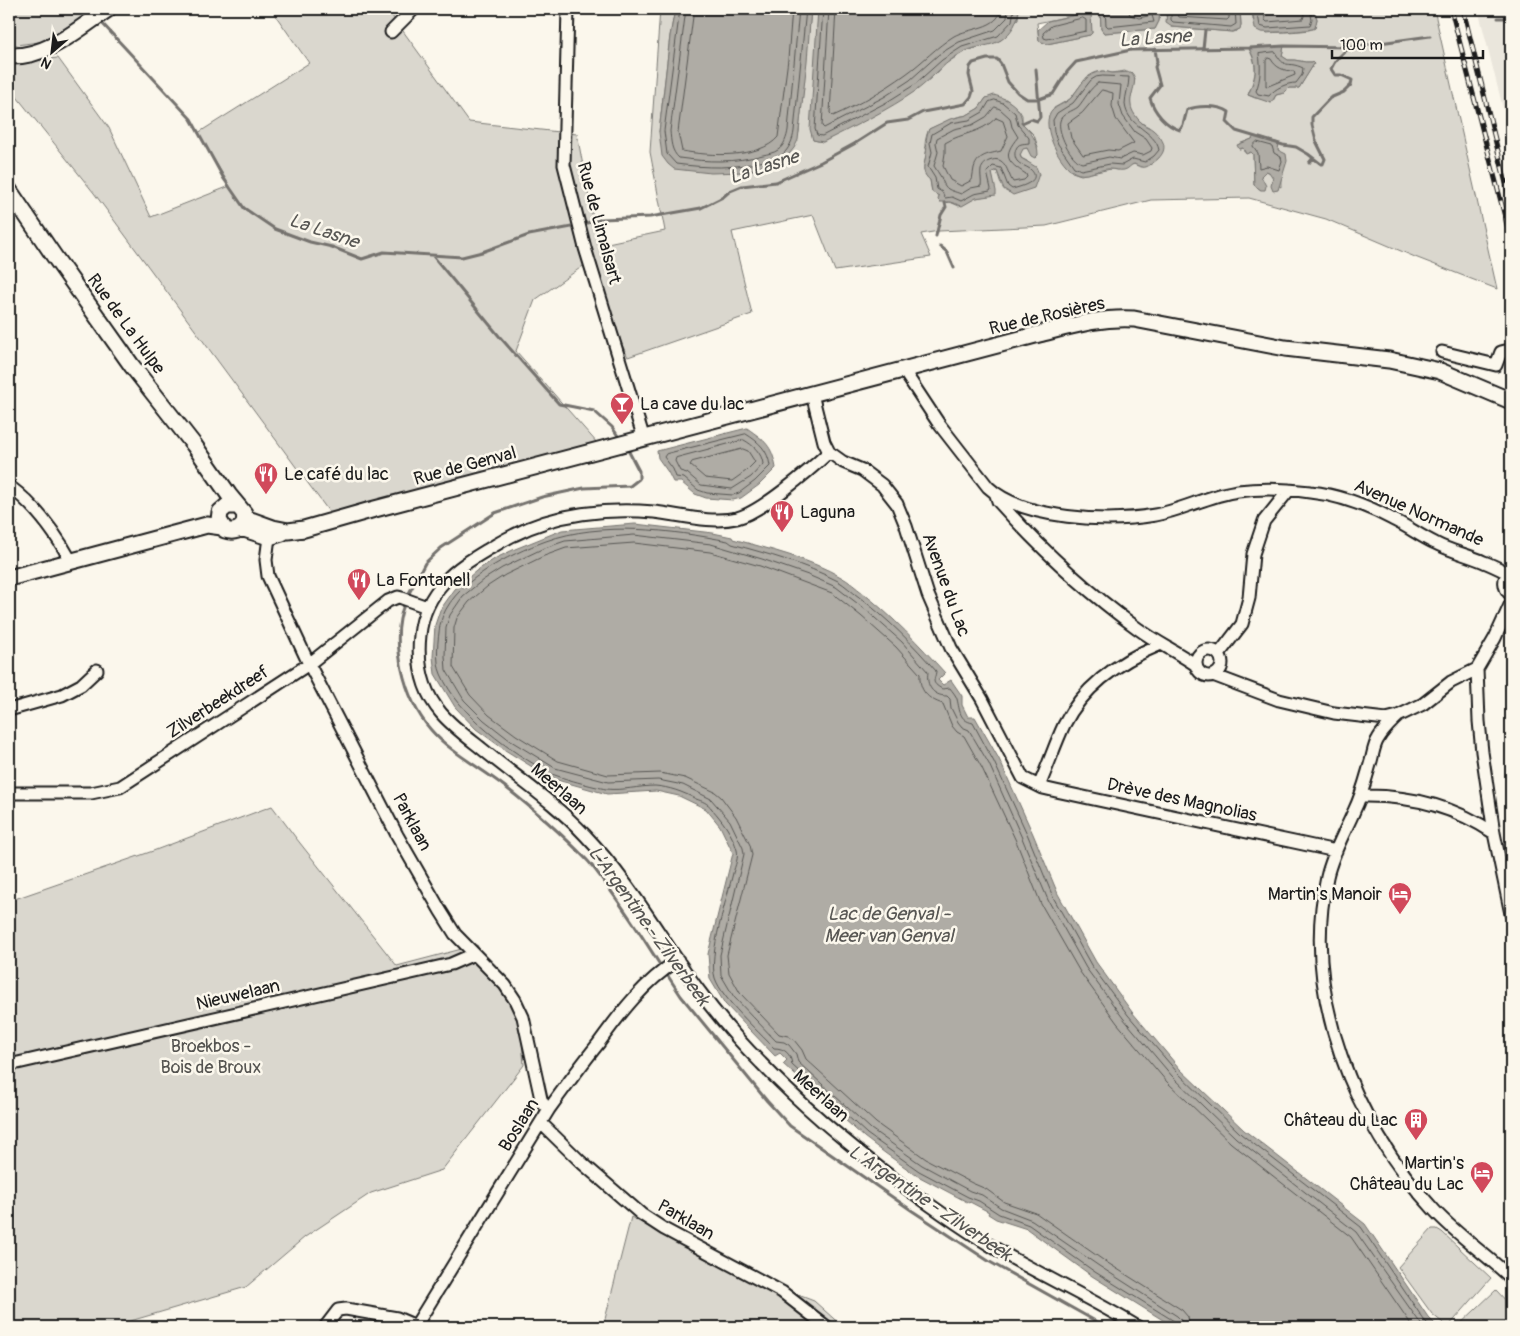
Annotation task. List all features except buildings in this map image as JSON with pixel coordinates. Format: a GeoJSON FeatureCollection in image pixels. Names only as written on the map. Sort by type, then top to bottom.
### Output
{"type":"FeatureCollection","features":[{"type":"Feature","properties":{"kind":"street"},"geometry":{"type":"LineString","coordinates":[[9,56],[35,53],[57,44],[108,9]]}},
{"type":"Feature","properties":{"kind":"street"},"geometry":{"type":"LineString","coordinates":[[391,32],[414,9]]}},
{"type":"Feature","properties":{"kind":"street","name":"Rue de Limalsart"},"geometry":{"type":"LineString","coordinates":[[568,9],[564,165],[585,248],[644,439]]}},
{"type":"Feature","properties":{"kind":"street","name":"Rue de La Hulpe"},"geometry":{"type":"LineString","coordinates":[[9,190],[132,366],[217,477],[228,518]]}},
{"type":"Feature","properties":{"kind":"street","name":"Rue de Rosières"},"geometry":{"type":"LineString","coordinates":[[623,444],[1089,321],[1114,318],[1134,319],[1285,348],[1389,360],[1440,371],[1511,401]]}},
{"type":"Feature","properties":{"kind":"street"},"geometry":{"type":"LineString","coordinates":[[1442,352],[1496,365],[1501,352],[1505,351],[1511,354]]}},
{"type":"Feature","properties":{"kind":"street","name":"Avenue Normande"},"geometry":{"type":"LineString","coordinates":[[904,371],[939,424],[988,487],[995,494],[1017,504],[1065,516],[1097,519],[1156,515],[1237,491],[1288,490],[1316,492],[1346,499],[1394,519],[1436,544],[1510,572]]}},
{"type":"Feature","properties":{"kind":"street"},"geometry":{"type":"LineString","coordinates":[[812,394],[824,442],[829,452]]}},
{"type":"Feature","properties":{"kind":"street","name":"Rue de Genval"},"geometry":{"type":"LineString","coordinates":[[228,518],[273,528],[288,530],[304,529],[623,444]]}},
{"type":"Feature","properties":{"kind":"street","name":"Meerlaan"},"geometry":{"type":"LineString","coordinates":[[829,452],[756,510],[739,517],[704,519],[652,512],[612,511],[582,514],[544,523],[515,534],[470,560],[448,577],[438,589],[421,622],[418,654],[421,673],[429,694],[440,712],[454,727],[546,798],[584,834],[614,867],[641,904],[673,964],[759,1062],[802,1104],[862,1155],[935,1209],[998,1250],[1138,1327]]}},
{"type":"Feature","properties":{"kind":"street","name":"Avenue du Lac"},"geometry":{"type":"LineString","coordinates":[[829,452],[843,462],[862,470],[882,485],[897,504],[928,595],[951,648],[982,699],[1023,778]]}},
{"type":"Feature","properties":{"kind":"street"},"geometry":{"type":"LineString","coordinates":[[9,486],[42,516],[60,541],[71,561]]}},
{"type":"Feature","properties":{"kind":"street"},"geometry":{"type":"LineString","coordinates":[[1216,652],[1242,624],[1249,598],[1253,554],[1264,521],[1288,490]]}},
{"type":"Feature","properties":{"kind":"street"},"geometry":{"type":"LineString","coordinates":[[995,494],[998,501],[1028,535],[1102,601],[1161,644],[1182,655],[1198,659]]}},
{"type":"Feature","properties":{"kind":"street"},"geometry":{"type":"LineString","coordinates":[[9,578],[228,518],[257,534],[269,537]]}},
{"type":"Feature","properties":{"kind":"street","name":"Rue de Genval"},"geometry":{"type":"LineString","coordinates":[[269,537],[288,530]]}},
{"type":"Feature","properties":{"kind":"street","name":"Parklaan"},"geometry":{"type":"LineString","coordinates":[[269,537],[266,560],[268,576],[308,664],[397,835],[455,934],[505,985],[514,1000],[522,1017],[541,1099],[549,1109]]}},
{"type":"Feature","properties":{"kind":"street"},"geometry":{"type":"LineString","coordinates":[[1510,572],[1505,580],[1505,587],[1511,595]]}},
{"type":"Feature","properties":{"kind":"street","name":"Zilverbeekdreef"},"geometry":{"type":"LineString","coordinates":[[9,794],[15,792],[91,793],[120,787],[308,664],[388,601],[398,597],[427,608]]}},
{"type":"Feature","properties":{"kind":"street"},"geometry":{"type":"LineString","coordinates":[[1511,603],[1495,638],[1477,669],[1479,721],[1494,833],[1511,914]]}},
{"type":"Feature","properties":{"kind":"street"},"geometry":{"type":"LineString","coordinates":[[1039,786],[1065,723],[1089,691],[1124,661],[1161,644]]}},
{"type":"Feature","properties":{"kind":"street"},"geometry":{"type":"LineString","coordinates":[[1198,659],[1208,650],[1216,652],[1222,661],[1217,671]]}},
{"type":"Feature","properties":{"kind":"street"},"geometry":{"type":"LineString","coordinates":[[1198,659],[1202,674],[1217,671],[1242,687],[1279,700],[1334,712],[1386,719],[1398,716],[1422,704],[1451,682],[1477,669]]}},
{"type":"Feature","properties":{"kind":"street"},"geometry":{"type":"LineString","coordinates":[[9,710],[62,695],[82,685],[97,670]]}},
{"type":"Feature","properties":{"kind":"street"},"geometry":{"type":"LineString","coordinates":[[1398,716],[1377,740],[1363,790],[1327,876],[1321,924],[1322,976],[1327,1005],[1347,1073],[1370,1121],[1389,1151],[1435,1212],[1511,1278]]}},
{"type":"Feature","properties":{"kind":"street","name":"Drève des Magnolias"},"geometry":{"type":"LineString","coordinates":[[1023,778],[1039,786],[1056,791],[1336,851]]}},
{"type":"Feature","properties":{"kind":"street"},"geometry":{"type":"LineString","coordinates":[[1363,790],[1426,802],[1454,810],[1494,833]]}},
{"type":"Feature","properties":{"kind":"street","name":"Nieuwelaan"},"geometry":{"type":"LineString","coordinates":[[9,1065],[452,964],[474,954]]}},
{"type":"Feature","properties":{"kind":"street","name":"Boslaan"},"geometry":{"type":"LineString","coordinates":[[416,1327],[549,1109],[616,1019],[657,974],[673,964]]}},
{"type":"Feature","properties":{"kind":"street","name":"Parklaan"},"geometry":{"type":"LineString","coordinates":[[542,1123],[582,1162],[641,1214],[664,1229],[782,1292],[828,1327]]}},
{"type":"Feature","properties":{"kind":"street"},"geometry":{"type":"LineString","coordinates":[[325,1327],[338,1310],[346,1309],[397,1318],[416,1327]]}},
{"type":"Feature","properties":{"kind":"shaded area"},"geometry":{"type":"Polygon","coordinates":[[[1478,9],[1511,9],[1511,140],[1478,9]]]}},
{"type":"Feature","properties":{"kind":"green space"},"geometry":{"type":"Polygon","coordinates":[[[9,9],[94,9],[46,41],[9,46],[9,9]]]}},
{"type":"Feature","properties":{"kind":"green space"},"geometry":{"type":"Polygon","coordinates":[[[271,9],[387,9],[469,122],[577,134],[598,245],[665,231],[650,152],[660,9],[675,9],[659,132],[745,172],[780,161],[791,151],[795,143],[799,132],[811,9],[818,9],[813,140],[823,142],[938,72],[945,64],[964,52],[1001,40],[1018,19],[1019,9],[1100,9],[1101,29],[1104,33],[1155,29],[1159,21],[1160,9],[1167,9],[1166,16],[1172,27],[1232,32],[1237,31],[1241,25],[1240,9],[1252,9],[1253,20],[1267,33],[1315,28],[1317,19],[1314,9],[1434,9],[1497,289],[1326,219],[1249,198],[1151,200],[1046,226],[939,231],[921,234],[931,257],[835,271],[813,215],[732,232],[752,314],[628,357],[583,266],[535,300],[516,351],[598,444],[338,524],[94,193],[9,87],[9,63],[58,58],[109,128],[151,217],[230,186],[198,133],[309,63],[271,9]],[[1089,12],[1037,23],[1039,41],[1047,44],[1092,33],[1089,12]],[[1284,46],[1249,49],[1254,62],[1255,72],[1248,95],[1255,98],[1273,101],[1276,95],[1284,93],[1289,88],[1299,88],[1312,67],[1312,62],[1288,60],[1282,56],[1284,46]],[[1103,71],[1087,77],[1070,99],[1054,108],[1054,146],[1072,172],[1081,175],[1111,169],[1117,170],[1134,164],[1138,166],[1152,163],[1159,158],[1149,127],[1137,118],[1130,105],[1135,79],[1125,71],[1112,73],[1103,71]],[[986,98],[979,108],[967,115],[957,117],[929,129],[925,141],[924,167],[925,174],[930,180],[932,192],[945,203],[950,202],[959,206],[976,198],[986,196],[993,180],[992,173],[997,171],[1001,185],[1009,193],[1027,190],[1027,161],[1021,158],[1020,152],[1023,148],[1027,148],[1030,152],[1038,147],[1034,135],[1022,123],[1022,115],[1019,110],[1006,99],[986,98]],[[1254,136],[1252,139],[1239,144],[1239,149],[1243,148],[1244,152],[1251,152],[1253,154],[1254,185],[1261,190],[1261,176],[1266,171],[1273,174],[1272,182],[1281,187],[1278,145],[1254,136]]]}},
{"type":"Feature","properties":{"kind":"green space","name":"Broekbos - Bois de Broux"},"geometry":{"type":"Polygon","coordinates":[[[272,806],[397,966],[477,945],[520,1020],[524,1065],[442,1170],[371,1193],[305,1237],[246,1287],[110,1327],[9,1327],[9,901],[153,851],[272,806]]]}},
{"type":"Feature","properties":{"kind":"green space"},"geometry":{"type":"Polygon","coordinates":[[[631,1217],[711,1262],[814,1301],[843,1327],[603,1327],[631,1217]]]}},
{"type":"Feature","properties":{"kind":"green space"},"geometry":{"type":"Polygon","coordinates":[[[1432,1229],[1442,1232],[1491,1278],[1448,1327],[1432,1314],[1398,1267],[1432,1229]]]}},
{"type":"Feature","properties":{"kind":"green space"},"geometry":{"type":"Polygon","coordinates":[[[1496,1290],[1511,1306],[1511,1327],[1457,1327],[1496,1290]]]}},
{"type":"Feature","properties":{"kind":"water"},"geometry":{"type":"Polygon","coordinates":[[[675,9],[811,9],[798,140],[785,159],[745,172],[711,173],[674,169],[662,156],[659,132],[675,9]]]}},
{"type":"Feature","properties":{"kind":"water"},"geometry":{"type":"Polygon","coordinates":[[[818,9],[1019,9],[1014,26],[1001,40],[957,55],[917,90],[871,118],[823,142],[813,140],[810,129],[818,9]]]}},
{"type":"Feature","properties":{"kind":"water"},"geometry":{"type":"Polygon","coordinates":[[[1100,9],[1132,9],[1134,12],[1139,13],[1149,9],[1160,9],[1159,21],[1155,29],[1104,33],[1101,29],[1100,9]]]}},
{"type":"Feature","properties":{"kind":"water"},"geometry":{"type":"Polygon","coordinates":[[[1167,9],[1240,9],[1241,25],[1240,29],[1232,32],[1172,27],[1166,23],[1167,9]]]}},
{"type":"Feature","properties":{"kind":"water"},"geometry":{"type":"Polygon","coordinates":[[[1252,9],[1314,9],[1317,19],[1315,28],[1289,32],[1261,32],[1255,29],[1252,9]]]}},
{"type":"Feature","properties":{"kind":"water"},"geometry":{"type":"Polygon","coordinates":[[[1091,13],[1092,33],[1090,35],[1047,44],[1039,41],[1038,30],[1048,21],[1091,13]]]}},
{"type":"Feature","properties":{"kind":"water"},"geometry":{"type":"Polygon","coordinates":[[[1284,46],[1282,56],[1288,60],[1312,62],[1314,64],[1299,88],[1289,88],[1284,93],[1276,95],[1271,103],[1248,95],[1255,72],[1254,61],[1249,48],[1284,46]]]}},
{"type":"Feature","properties":{"kind":"water"},"geometry":{"type":"Polygon","coordinates":[[[1103,71],[1112,73],[1131,72],[1134,75],[1131,101],[1132,110],[1145,126],[1159,135],[1164,145],[1164,150],[1154,162],[1146,167],[1134,164],[1124,170],[1105,169],[1079,174],[1067,166],[1056,150],[1049,131],[1049,116],[1056,107],[1072,97],[1089,77],[1103,71]]]}},
{"type":"Feature","properties":{"kind":"water"},"geometry":{"type":"Polygon","coordinates":[[[994,95],[1009,101],[1017,108],[1020,112],[1022,123],[1035,141],[1038,155],[1035,158],[1031,156],[1027,148],[1023,149],[1020,155],[1021,158],[1036,167],[1039,174],[1034,188],[1013,195],[1004,189],[997,171],[994,171],[992,173],[996,195],[976,198],[962,206],[950,202],[940,202],[938,200],[939,196],[932,192],[930,180],[924,171],[929,129],[950,119],[967,115],[979,108],[986,98],[994,95]]]}},
{"type":"Feature","properties":{"kind":"water"},"geometry":{"type":"Polygon","coordinates":[[[1254,136],[1279,143],[1278,150],[1286,154],[1287,161],[1278,190],[1273,191],[1271,186],[1273,178],[1266,171],[1261,176],[1266,186],[1265,190],[1261,190],[1254,185],[1253,154],[1251,152],[1246,154],[1243,148],[1239,149],[1237,145],[1252,139],[1254,136]]]}},
{"type":"Feature","properties":{"kind":"water"},"geometry":{"type":"Polygon","coordinates":[[[747,428],[767,444],[776,468],[759,485],[741,498],[733,500],[706,498],[695,494],[681,482],[673,482],[658,458],[657,451],[747,428]]]}},
{"type":"Feature","properties":{"kind":"water","name":"Lac de Genval - Meer van Genval"},"geometry":{"type":"Polygon","coordinates":[[[635,524],[732,537],[733,539],[817,565],[850,583],[906,631],[945,673],[938,680],[943,685],[951,680],[962,696],[962,705],[968,717],[975,717],[999,759],[1058,894],[1096,962],[1132,1012],[1180,1069],[1244,1130],[1365,1224],[1428,1317],[1438,1327],[1187,1327],[1183,1325],[1181,1327],[1174,1327],[1092,1276],[1027,1229],[996,1219],[988,1214],[989,1212],[916,1175],[864,1137],[783,1064],[787,1060],[780,1053],[775,1056],[725,1004],[710,979],[708,954],[733,853],[720,826],[706,809],[679,796],[656,791],[607,794],[550,778],[476,729],[455,707],[435,674],[433,657],[435,625],[440,610],[455,589],[476,571],[496,558],[562,530],[635,524]]]}},
{"type":"Feature","properties":{"kind":"waterway","name":"La Lasne"},"geometry":{"type":"LineString","coordinates":[[1498,18],[1511,18]]}},
{"type":"Feature","properties":{"kind":"waterway","name":"La Lasne"},"geometry":{"type":"LineString","coordinates":[[101,22],[191,119],[224,179],[244,208],[275,229],[310,242],[332,247],[362,259],[384,252],[462,257],[529,235],[577,226]]}},
{"type":"Feature","properties":{"kind":"waterway"},"geometry":{"type":"LineString","coordinates":[[1203,49],[1205,30]]}},
{"type":"Feature","properties":{"kind":"waterway","name":"La Lasne"},"geometry":{"type":"LineString","coordinates":[[583,224],[602,219],[650,217],[701,208],[742,186],[776,182],[821,162],[887,123],[908,120],[923,112],[965,104],[973,91],[969,75],[970,67],[973,63],[987,59],[997,59],[1008,82],[1018,93],[1027,99],[1039,99],[1053,94],[1076,62],[1131,50],[1284,46],[1351,47],[1430,36]]}},
{"type":"Feature","properties":{"kind":"waterway"},"geometry":{"type":"LineString","coordinates":[[1155,49],[1157,62],[1155,67],[1160,85],[1150,98],[1165,122],[1180,130],[1187,110],[1208,106],[1220,108],[1229,112],[1227,122],[1236,131],[1296,147],[1323,164],[1325,159],[1316,141],[1312,117],[1330,98],[1344,92],[1351,85],[1352,80],[1341,75],[1335,75],[1331,69],[1339,56],[1351,47]]}},
{"type":"Feature","properties":{"kind":"waterway"},"geometry":{"type":"LineString","coordinates":[[1022,123],[1031,119],[1037,121],[1040,117],[1036,69]]}},
{"type":"Feature","properties":{"kind":"waterway"},"geometry":{"type":"LineString","coordinates":[[1309,163],[1313,158]]}},
{"type":"Feature","properties":{"kind":"waterway"},"geometry":{"type":"LineString","coordinates":[[936,236],[941,215],[946,207],[945,203]]}},
{"type":"Feature","properties":{"kind":"waterway"},"geometry":{"type":"LineString","coordinates":[[940,246],[947,252],[954,268]]}},
{"type":"Feature","properties":{"kind":"waterway","name":"L'Argentine - Zilverbeek"},"geometry":{"type":"LineString","coordinates":[[433,256],[499,336],[559,404],[594,411],[612,427],[620,439]]}},
{"type":"Feature","properties":{"kind":"waterway","name":"L'Argentine - Zilverbeek"},"geometry":{"type":"LineString","coordinates":[[407,597],[425,563],[441,548],[495,513],[542,497],[584,488],[630,486],[639,479],[639,471],[628,450]]}},
{"type":"Feature","properties":{"kind":"waterway","name":"L'Argentine - Zilverbeek"},"geometry":{"type":"LineString","coordinates":[[405,602],[400,617],[399,651],[407,686],[421,717],[447,746],[515,794],[586,859],[620,904],[662,968]]}},
{"type":"Feature","properties":{"kind":"waterway","name":"L'Argentine - Zilverbeek"},"geometry":{"type":"LineString","coordinates":[[666,973],[681,996],[767,1101],[790,1126],[990,1262],[1106,1327]]}},
{"type":"Feature","properties":{"kind":"railway"},"geometry":{"type":"LineString","coordinates":[[1451,9],[1511,240]]}},
{"type":"Feature","properties":{"kind":"railway"},"geometry":{"type":"LineString","coordinates":[[1463,9],[1511,204]]}},
{"type":"Feature","properties":{"kind":"place","name":"La cave du lac"},"geometry":{"type":"Point","coordinates":[622,425]}},
{"type":"Feature","properties":{"kind":"place","name":"Le café du lac"},"geometry":{"type":"Point","coordinates":[266,495]}},
{"type":"Feature","properties":{"kind":"place","name":"Laguna"},"geometry":{"type":"Point","coordinates":[782,533]}},
{"type":"Feature","properties":{"kind":"place","name":"La Fontanell"},"geometry":{"type":"Point","coordinates":[359,601]}},
{"type":"Feature","properties":{"kind":"place","name":"Martin's Manoir"},"geometry":{"type":"Point","coordinates":[1400,915]}},
{"type":"Feature","properties":{"kind":"place","name":"Château du Lac"},"geometry":{"type":"Point","coordinates":[1416,1141]}},
{"type":"Feature","properties":{"kind":"place","name":"Martin's Château du Lac"},"geometry":{"type":"Point","coordinates":[1482,1194]}}]}
